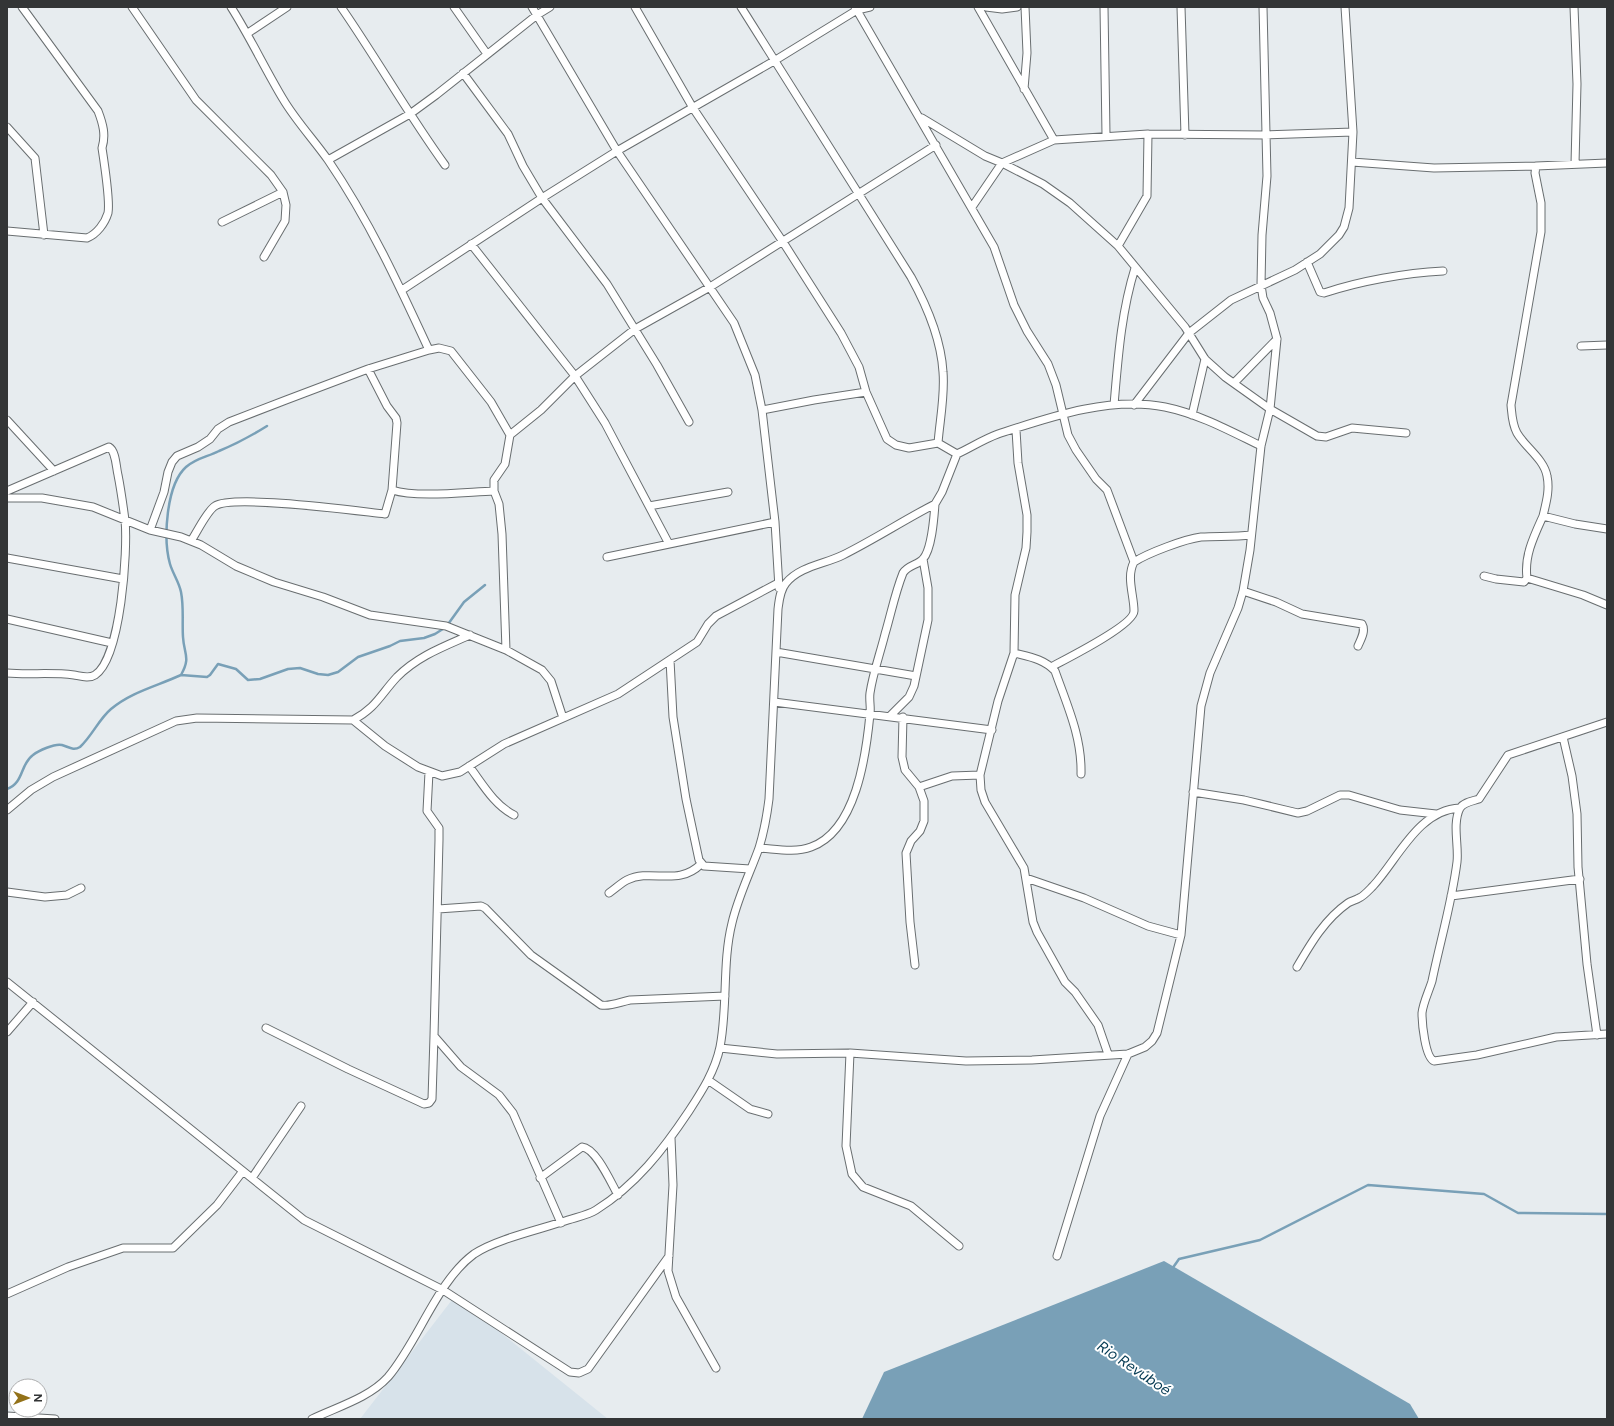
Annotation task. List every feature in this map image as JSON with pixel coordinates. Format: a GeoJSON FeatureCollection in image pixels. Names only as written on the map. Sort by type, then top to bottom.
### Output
{"type":"FeatureCollection","features":[{"type":"Feature","properties":{"kind":"street"},"geometry":{"type":"LineString","coordinates":[[7,231],[87,238],[93,236],[105,220],[108,212],[102,148],[105,140],[103,124],[98,111],[22,7]]}},
{"type":"Feature","properties":{"kind":"street"},"geometry":{"type":"LineString","coordinates":[[132,7],[196,100],[271,175],[283,192],[286,205],[285,221],[264,257]]}},
{"type":"Feature","properties":{"kind":"street"},"geometry":{"type":"LineString","coordinates":[[231,7],[248,33],[284,100],[328,160],[366,222],[402,290],[429,350]]}},
{"type":"Feature","properties":{"kind":"street"},"geometry":{"type":"LineString","coordinates":[[248,33],[287,7]]}},
{"type":"Feature","properties":{"kind":"street"},"geometry":{"type":"LineString","coordinates":[[341,7],[372,50],[410,114],[445,165]]}},
{"type":"Feature","properties":{"kind":"street"},"geometry":{"type":"LineString","coordinates":[[454,7],[486,54]]}},
{"type":"Feature","properties":{"kind":"street"},"geometry":{"type":"LineString","coordinates":[[312,1419],[373,1390],[387,1377],[404,1354],[443,1290],[463,1264],[475,1254],[492,1246],[594,1212],[618,1195],[640,1175],[671,1138],[708,1080],[720,1048],[728,944],[732,924],[750,869],[759,848],[769,799],[780,592],[778,583],[775,522],[762,410],[755,376],[734,323],[617,151],[532,7]]}},
{"type":"Feature","properties":{"kind":"street"},"geometry":{"type":"LineString","coordinates":[[328,160],[410,114],[537,15],[550,7]]}},
{"type":"Feature","properties":{"kind":"street"},"geometry":{"type":"LineString","coordinates":[[635,7],[693,108],[783,242],[841,333],[859,367],[866,392],[887,439],[896,445],[909,448],[938,443],[957,454]]}},
{"type":"Feature","properties":{"kind":"street"},"geometry":{"type":"LineString","coordinates":[[741,7],[911,277],[924,302],[935,329],[943,372],[943,399],[938,443]]}},
{"type":"Feature","properties":{"kind":"street"},"geometry":{"type":"LineString","coordinates":[[402,290],[542,198],[617,151],[774,61],[856,8],[870,7]]}},
{"type":"Feature","properties":{"kind":"street"},"geometry":{"type":"LineString","coordinates":[[978,7],[1024,90],[1054,140]]}},
{"type":"Feature","properties":{"kind":"street"},"geometry":{"type":"LineString","coordinates":[[986,7],[1002,9],[1017,7]]}},
{"type":"Feature","properties":{"kind":"street"},"geometry":{"type":"LineString","coordinates":[[1024,7],[1027,53],[1024,90]]}},
{"type":"Feature","properties":{"kind":"street"},"geometry":{"type":"LineString","coordinates":[[1104,7],[1106,135]]}},
{"type":"Feature","properties":{"kind":"street"},"geometry":{"type":"LineString","coordinates":[[1181,7],[1185,135]]}},
{"type":"Feature","properties":{"kind":"street"},"geometry":{"type":"LineString","coordinates":[[720,1048],[776,1054],[850,1053],[966,1061],[1032,1060],[1108,1054],[1128,1054],[1145,1048],[1157,1033],[1181,935],[1193,792],[1198,757],[1201,706],[1210,673],[1238,608],[1243,591],[1261,446],[1270,409],[1277,339],[1270,313],[1263,298],[1261,285],[1262,235],[1267,176],[1263,7]]}},
{"type":"Feature","properties":{"kind":"street"},"geometry":{"type":"LineString","coordinates":[[1134,405],[1189,333],[1231,300],[1295,270],[1320,254],[1339,235],[1344,226],[1349,208],[1353,132],[1345,7]]}},
{"type":"Feature","properties":{"kind":"street"},"geometry":{"type":"LineString","coordinates":[[1574,7],[1577,84],[1575,164]]}},
{"type":"Feature","properties":{"kind":"street"},"geometry":{"type":"LineString","coordinates":[[856,8],[994,247],[1014,306],[1027,332],[1048,364],[1064,414],[1068,435],[1076,450],[1096,479],[1107,490],[1134,562]]}},
{"type":"Feature","properties":{"kind":"street"},"geometry":{"type":"LineString","coordinates":[[463,73],[508,134],[523,166],[542,198],[607,284],[669,384],[689,422]]}},
{"type":"Feature","properties":{"kind":"street"},"geometry":{"type":"LineString","coordinates":[[920,117],[971,149],[1002,162],[1043,184],[1070,203],[1118,246],[1189,333],[1205,359],[1234,383],[1270,409],[1317,436],[1326,437],[1352,428],[1406,433]]}},
{"type":"Feature","properties":{"kind":"street"},"geometry":{"type":"LineString","coordinates":[[7,127],[35,158],[44,235]]}},
{"type":"Feature","properties":{"kind":"street"},"geometry":{"type":"LineString","coordinates":[[972,207],[1002,162],[1054,140],[1106,135],[1266,135],[1353,132]]}},
{"type":"Feature","properties":{"kind":"street"},"geometry":{"type":"LineString","coordinates":[[1118,246],[1147,196],[1148,134]]}},
{"type":"Feature","properties":{"kind":"street"},"geometry":{"type":"LineString","coordinates":[[510,435],[541,410],[575,376],[635,329],[710,287],[936,145]]}},
{"type":"Feature","properties":{"kind":"street"},"geometry":{"type":"LineString","coordinates":[[1352,162],[1434,168],[1607,164]]}},
{"type":"Feature","properties":{"kind":"street"},"geometry":{"type":"LineString","coordinates":[[1484,576],[1524,582],[1526,578],[1531,543],[1543,516],[1549,493],[1547,475],[1539,461],[1517,433],[1513,422],[1512,405],[1541,232],[1540,203],[1535,173],[1536,166]]}},
{"type":"Feature","properties":{"kind":"street"},"geometry":{"type":"LineString","coordinates":[[222,222],[283,192]]}},
{"type":"Feature","properties":{"kind":"street"},"geometry":{"type":"LineString","coordinates":[[471,244],[575,376],[605,423],[632,478],[649,506],[668,544]]}},
{"type":"Feature","properties":{"kind":"street"},"geometry":{"type":"LineString","coordinates":[[1307,262],[1320,292],[1324,294],[1353,285],[1408,273],[1443,271]]}},
{"type":"Feature","properties":{"kind":"street"},"geometry":{"type":"LineString","coordinates":[[1114,405],[1117,359],[1125,312],[1135,268]]}},
{"type":"Feature","properties":{"kind":"street"},"geometry":{"type":"LineString","coordinates":[[1234,383],[1277,339]]}},
{"type":"Feature","properties":{"kind":"street"},"geometry":{"type":"LineString","coordinates":[[1581,346],[1607,345]]}},
{"type":"Feature","properties":{"kind":"street"},"geometry":{"type":"LineString","coordinates":[[150,530],[164,492],[168,472],[172,462],[177,456],[198,447],[210,439],[218,429],[229,422],[368,369],[429,350],[439,348],[451,351],[492,402],[510,435],[505,464],[494,480],[494,491],[499,504],[502,534],[506,650]]}},
{"type":"Feature","properties":{"kind":"street"},"geometry":{"type":"LineString","coordinates":[[1192,415],[1205,359]]}},
{"type":"Feature","properties":{"kind":"street"},"geometry":{"type":"LineString","coordinates":[[191,541],[214,506],[222,503],[262,502],[384,514],[392,490],[397,423],[396,418],[387,406],[368,369]]}},
{"type":"Feature","properties":{"kind":"street"},"geometry":{"type":"LineString","coordinates":[[762,410],[866,392]]}},
{"type":"Feature","properties":{"kind":"street"},"geometry":{"type":"LineString","coordinates":[[890,716],[909,697],[916,676],[928,620],[928,588],[923,559],[931,533],[935,504],[942,492],[957,454],[997,435],[1064,414],[1114,405],[1146,404],[1166,407],[1192,415],[1261,446]]}},
{"type":"Feature","properties":{"kind":"street"},"geometry":{"type":"LineString","coordinates":[[7,420],[54,470]]}},
{"type":"Feature","properties":{"kind":"street"},"geometry":{"type":"LineString","coordinates":[[1016,430],[1018,462],[1027,515],[1026,548],[1015,595],[1014,653],[998,701],[980,775],[981,790],[985,802],[1021,861],[1026,878],[1033,922],[1037,932],[1065,982],[1076,992],[1098,1025],[1108,1054]]}},
{"type":"Feature","properties":{"kind":"street"},"geometry":{"type":"LineString","coordinates":[[7,491],[86,455],[109,447],[112,448],[125,520],[126,553],[119,613],[112,643],[101,670],[94,676],[86,677],[57,672],[7,673]]}},
{"type":"Feature","properties":{"kind":"street"},"geometry":{"type":"LineString","coordinates":[[392,490],[398,492],[431,493],[494,491]]}},
{"type":"Feature","properties":{"kind":"street"},"geometry":{"type":"LineString","coordinates":[[649,506],[728,492]]}},
{"type":"Feature","properties":{"kind":"street"},"geometry":{"type":"LineString","coordinates":[[7,498],[42,498],[66,501],[93,507],[150,530],[181,537],[191,541],[236,566],[274,582],[323,597],[370,615],[446,626],[506,650],[542,670],[551,681],[563,718]]}},
{"type":"Feature","properties":{"kind":"street"},"geometry":{"type":"LineString","coordinates":[[780,592],[786,583],[801,571],[842,555],[935,504]]}},
{"type":"Feature","properties":{"kind":"street"},"geometry":{"type":"LineString","coordinates":[[1543,516],[1575,524],[1607,529]]}},
{"type":"Feature","properties":{"kind":"street"},"geometry":{"type":"LineString","coordinates":[[607,557],[775,522]]}},
{"type":"Feature","properties":{"kind":"street"},"geometry":{"type":"LineString","coordinates":[[1052,667],[1098,642],[1131,619],[1134,612],[1130,569],[1134,562],[1183,542],[1200,537],[1230,538],[1251,535]]}},
{"type":"Feature","properties":{"kind":"street"},"geometry":{"type":"LineString","coordinates":[[7,558],[123,579]]}},
{"type":"Feature","properties":{"kind":"street"},"geometry":{"type":"LineString","coordinates":[[759,848],[797,850],[811,847],[827,837],[837,826],[855,796],[859,783],[870,714],[870,695],[874,669],[903,573],[907,568],[923,559]]}},
{"type":"Feature","properties":{"kind":"street"},"geometry":{"type":"LineString","coordinates":[[1526,578],[1583,595],[1607,605]]}},
{"type":"Feature","properties":{"kind":"street"},"geometry":{"type":"LineString","coordinates":[[354,720],[385,746],[418,767],[442,776],[460,772],[504,744],[618,694],[697,642],[708,624],[716,616],[778,583]]}},
{"type":"Feature","properties":{"kind":"street"},"geometry":{"type":"LineString","coordinates":[[1243,591],[1276,602],[1302,614],[1362,624],[1364,627],[1363,634],[1358,646]]}},
{"type":"Feature","properties":{"kind":"street"},"geometry":{"type":"LineString","coordinates":[[7,619],[112,643]]}},
{"type":"Feature","properties":{"kind":"street"},"geometry":{"type":"LineString","coordinates":[[7,810],[31,790],[53,777],[176,722],[198,718],[354,720],[367,713],[397,677],[412,664],[426,654],[470,636]]}},
{"type":"Feature","properties":{"kind":"street"},"geometry":{"type":"LineString","coordinates":[[776,652],[916,676]]}},
{"type":"Feature","properties":{"kind":"street"},"geometry":{"type":"LineString","coordinates":[[1014,653],[1038,659],[1052,667],[1055,671],[1077,733],[1082,758],[1081,774]]}},
{"type":"Feature","properties":{"kind":"street"},"geometry":{"type":"LineString","coordinates":[[670,660],[673,717],[686,799],[694,841],[701,864]]}},
{"type":"Feature","properties":{"kind":"street"},"geometry":{"type":"LineString","coordinates":[[774,702],[992,730]]}},
{"type":"Feature","properties":{"kind":"street"},"geometry":{"type":"LineString","coordinates":[[903,718],[902,757],[906,770],[920,787],[924,800],[924,821],[920,831],[911,842],[906,853],[910,922],[915,965]]}},
{"type":"Feature","properties":{"kind":"street"},"geometry":{"type":"LineString","coordinates":[[1607,722],[1508,755],[1479,800],[1465,803],[1460,808],[1457,823],[1457,861],[1451,896],[1429,992],[1422,1011],[1423,1028],[1429,1057],[1434,1061],[1477,1054],[1556,1037],[1607,1034]]}},
{"type":"Feature","properties":{"kind":"street"},"geometry":{"type":"LineString","coordinates":[[1563,737],[1572,776],[1577,814],[1580,879],[1587,964],[1597,1035]]}},
{"type":"Feature","properties":{"kind":"street"},"geometry":{"type":"LineString","coordinates":[[469,766],[497,803],[506,811],[514,815]]}},
{"type":"Feature","properties":{"kind":"street"},"geometry":{"type":"LineString","coordinates":[[266,1028],[348,1069],[424,1104],[429,1103],[432,1099],[439,828],[427,811],[429,772]]}},
{"type":"Feature","properties":{"kind":"street"},"geometry":{"type":"LineString","coordinates":[[920,787],[952,776],[980,775]]}},
{"type":"Feature","properties":{"kind":"street"},"geometry":{"type":"LineString","coordinates":[[1193,792],[1244,800],[1298,813],[1307,811],[1340,795],[1349,795],[1400,810],[1436,814]]}},
{"type":"Feature","properties":{"kind":"street"},"geometry":{"type":"LineString","coordinates":[[1297,967],[1315,935],[1348,903],[1361,898],[1374,885],[1417,830],[1436,814],[1451,808],[1460,808]]}},
{"type":"Feature","properties":{"kind":"street"},"geometry":{"type":"LineString","coordinates":[[609,893],[626,880],[640,876],[665,877],[690,874],[701,864],[750,869]]}},
{"type":"Feature","properties":{"kind":"street"},"geometry":{"type":"LineString","coordinates":[[1026,878],[1084,898],[1148,926],[1181,935]]}},
{"type":"Feature","properties":{"kind":"street"},"geometry":{"type":"LineString","coordinates":[[1451,896],[1580,879]]}},
{"type":"Feature","properties":{"kind":"street"},"geometry":{"type":"LineString","coordinates":[[7,892],[45,897],[67,895],[82,888]]}},
{"type":"Feature","properties":{"kind":"street"},"geometry":{"type":"LineString","coordinates":[[438,909],[481,906],[485,908],[531,954],[601,1005],[608,1006],[617,1002],[630,1000],[725,996]]}},
{"type":"Feature","properties":{"kind":"street"},"geometry":{"type":"LineString","coordinates":[[7,982],[304,1220],[443,1290],[570,1372],[579,1373],[588,1369],[669,1256]]}},
{"type":"Feature","properties":{"kind":"street"},"geometry":{"type":"LineString","coordinates":[[7,1032],[33,1002]]}},
{"type":"Feature","properties":{"kind":"street"},"geometry":{"type":"LineString","coordinates":[[434,1036],[461,1067],[499,1095],[512,1113],[561,1223]]}},
{"type":"Feature","properties":{"kind":"street"},"geometry":{"type":"LineString","coordinates":[[850,1053],[846,1146],[852,1174],[863,1187],[911,1206],[959,1246]]}},
{"type":"Feature","properties":{"kind":"street"},"geometry":{"type":"LineString","coordinates":[[1057,1256],[1100,1116],[1128,1054]]}},
{"type":"Feature","properties":{"kind":"street"},"geometry":{"type":"LineString","coordinates":[[708,1080],[750,1109],[768,1114]]}},
{"type":"Feature","properties":{"kind":"street"},"geometry":{"type":"LineString","coordinates":[[252,1178],[301,1106]]}},
{"type":"Feature","properties":{"kind":"street"},"geometry":{"type":"LineString","coordinates":[[671,1138],[673,1185],[668,1271],[676,1297],[716,1368]]}},
{"type":"Feature","properties":{"kind":"street"},"geometry":{"type":"LineString","coordinates":[[540,1178],[582,1147],[585,1147],[600,1162],[618,1195]]}},
{"type":"Feature","properties":{"kind":"street"},"geometry":{"type":"LineString","coordinates":[[7,1294],[68,1267],[123,1248],[173,1248],[216,1205],[243,1171]]}},
{"type":"Feature","properties":{"kind":"street"},"geometry":{"type":"LineString","coordinates":[[7,1416],[55,1419]]}},
{"type":"Feature","properties":{"kind":"shaded area"},"geometry":{"type":"Polygon","coordinates":[[[455,1296],[608,1419],[360,1419],[455,1296]]]}},
{"type":"Feature","properties":{"kind":"water","name":"Rio Revúboé"},"geometry":{"type":"Polygon","coordinates":[[[1164,1261],[1410,1404],[1419,1419],[862,1419],[884,1372],[1164,1261]]]}},
{"type":"Feature","properties":{"kind":"waterway"},"geometry":{"type":"LineString","coordinates":[[7,789],[16,782],[26,763],[35,753],[55,745],[62,745],[73,749],[80,747],[107,713],[119,703],[127,698],[181,675],[186,664],[183,637],[182,598],[179,585],[170,564],[167,541],[168,513],[174,486],[179,475],[190,464],[237,443],[267,426]]}},
{"type":"Feature","properties":{"kind":"waterway"},"geometry":{"type":"LineString","coordinates":[[181,675],[207,677],[218,664],[236,669],[248,680],[260,679],[288,669],[300,668],[318,674],[328,675],[338,672],[358,657],[400,641],[424,638],[435,634],[446,627],[464,602],[485,585]]}},
{"type":"Feature","properties":{"kind":"waterway"},"geometry":{"type":"LineString","coordinates":[[1172,1269],[1179,1259],[1260,1240],[1368,1185],[1484,1194],[1518,1213],[1607,1214]]}}]}
